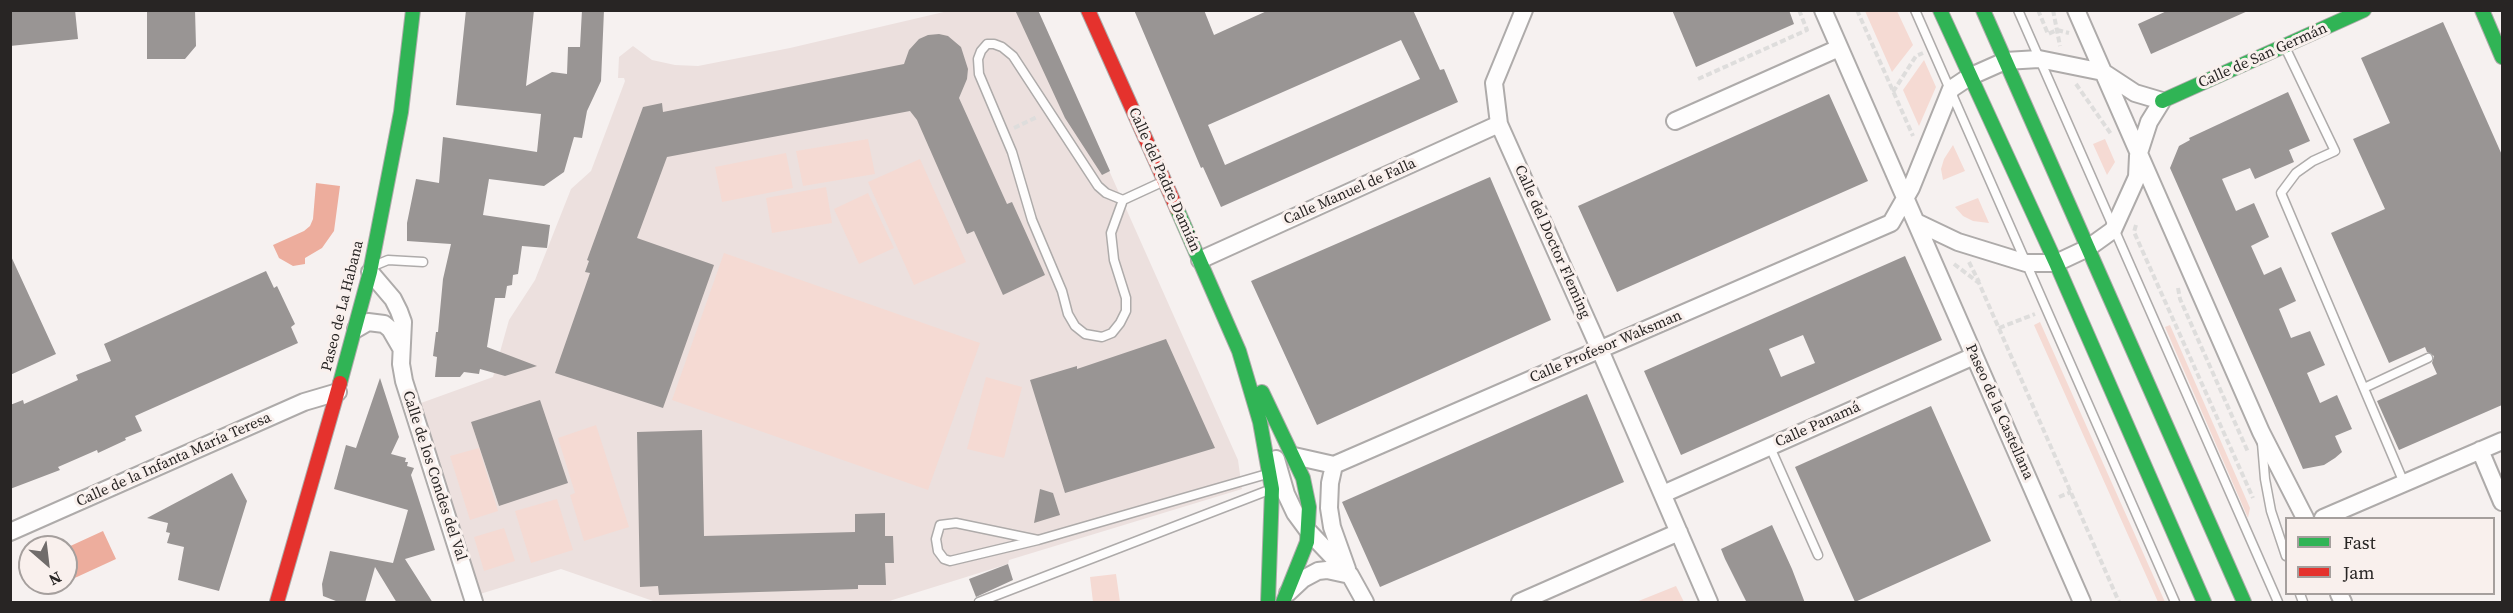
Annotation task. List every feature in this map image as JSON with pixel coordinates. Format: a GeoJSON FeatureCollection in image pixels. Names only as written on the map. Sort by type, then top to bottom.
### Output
{"type":"FeatureCollection","features":[{"type":"Feature","properties":{"kind":"main road","name":"Paseo de La Habana"},"geometry":{"type":"LineString","coordinates":[[277,603],[356,330],[370,270],[401,112],[413,10]]}},
{"type":"Feature","properties":{"kind":"main road","name":"Calle del Padre Damián"},"geometry":{"type":"LineString","coordinates":[[1088,10],[1239,351],[1274,413],[1307,491],[1308,532],[1304,553],[1286,598]]}},
{"type":"Feature","properties":{"kind":"main road"},"geometry":{"type":"LineString","coordinates":[[1940,10],[2056,263],[2204,603]]}},
{"type":"Feature","properties":{"kind":"main road"},"geometry":{"type":"LineString","coordinates":[[1983,10],[2244,603]]}},
{"type":"Feature","properties":{"kind":"main road","name":"Calle de San Germán"},"geometry":{"type":"LineString","coordinates":[[2162,101],[2364,10]]}},
{"type":"Feature","properties":{"kind":"main road"},"geometry":{"type":"LineString","coordinates":[[2482,10],[2502,57]]}},
{"type":"Feature","properties":{"kind":"main road","name":"Calle del Padre Damián"},"geometry":{"type":"LineString","coordinates":[[1239,351],[1260,422],[1272,489],[1268,603]]}},
{"type":"Feature","properties":{"kind":"street","name":"Calle del Doctor Fleming"},"geometry":{"type":"LineString","coordinates":[[1524,10],[1494,83],[1499,124],[1709,603]]}},
{"type":"Feature","properties":{"kind":"street","name":"Paseo de la Castellana"},"geometry":{"type":"LineString","coordinates":[[1823,10],[2082,603]]}},
{"type":"Feature","properties":{"kind":"street"},"geometry":{"type":"LineString","coordinates":[[2076,10],[2138,156],[2261,432],[2304,517]]}},
{"type":"Feature","properties":{"kind":"street"},"geometry":{"type":"LineString","coordinates":[[1675,122],[1839,48]]}},
{"type":"Feature","properties":{"kind":"street"},"geometry":{"type":"LineString","coordinates":[[1905,201],[1951,89],[1969,77],[2005,61],[2039,59],[2103,72],[2135,93],[2162,101],[2149,122],[2138,156],[2137,177],[2113,230],[2088,248],[2056,263],[2026,263],[1958,242],[1916,222]]}},
{"type":"Feature","properties":{"kind":"street","name":"Calle Manuel de Falla"},"geometry":{"type":"LineString","coordinates":[[1200,260],[1499,124]]}},
{"type":"Feature","properties":{"kind":"street","name":"Calle Profesor Waksman"},"geometry":{"type":"LineString","coordinates":[[1334,465],[1891,223],[1905,201]]}},
{"type":"Feature","properties":{"kind":"street","name":"Calle de los Condes del Val"},"geometry":{"type":"LineString","coordinates":[[370,270],[393,299],[399,311],[402,322],[401,348],[404,381],[474,603]]}},
{"type":"Feature","properties":{"kind":"street"},"geometry":{"type":"LineString","coordinates":[[356,330],[368,322],[384,324],[390,329],[401,348]]}},
{"type":"Feature","properties":{"kind":"street","name":"Calle Panamá"},"geometry":{"type":"LineString","coordinates":[[1663,494],[1974,356]]}},
{"type":"Feature","properties":{"kind":"street","name":"Calle de la Infanta María Teresa"},"geometry":{"type":"LineString","coordinates":[[10,532],[304,402],[338,392]]}},
{"type":"Feature","properties":{"kind":"street","name":"Calle del Padre Damián"},"geometry":{"type":"LineString","coordinates":[[1260,422],[1275,455],[1291,505],[1308,532],[1350,575]]}},
{"type":"Feature","properties":{"kind":"street"},"geometry":{"type":"LineString","coordinates":[[2328,517],[2502,441]]}},
{"type":"Feature","properties":{"kind":"street"},"geometry":{"type":"LineString","coordinates":[[2480,450],[2502,502]]}},
{"type":"Feature","properties":{"kind":"street"},"geometry":{"type":"LineString","coordinates":[[1294,456],[1334,465],[1329,483],[1332,527],[1350,575],[1365,603]]}},
{"type":"Feature","properties":{"kind":"street"},"geometry":{"type":"LineString","coordinates":[[1520,603],[1679,532]]}},
{"type":"Feature","properties":{"kind":"street","name":"Calle del Padre Damián"},"geometry":{"type":"LineString","coordinates":[[1286,598],[1303,579],[1318,571],[1328,570],[1350,575]]}},
{"type":"Feature","properties":{"kind":"lane"},"geometry":{"type":"LineString","coordinates":[[1915,10],[2175,603]]}},
{"type":"Feature","properties":{"kind":"lane"},"geometry":{"type":"LineString","coordinates":[[2018,10],[2278,603]]}},
{"type":"Feature","properties":{"kind":"lane"},"geometry":{"type":"LineString","coordinates":[[1123,200],[1106,193],[1098,186],[1013,56],[1002,47],[987,44],[978,59],[979,74],[1012,152],[1032,220],[1062,291],[1068,314],[1075,326],[1092,337],[1102,337],[1112,333],[1126,311],[1126,298],[1114,260],[1110,233],[1123,200],[1164,181]]}},
{"type":"Feature","properties":{"kind":"lane"},"geometry":{"type":"LineString","coordinates":[[2284,46],[2335,151],[2313,161],[2296,173],[2281,193],[2404,483]]}},
{"type":"Feature","properties":{"kind":"lane"},"geometry":{"type":"LineString","coordinates":[[370,270],[388,260],[423,262]]}},
{"type":"Feature","properties":{"kind":"lane"},"geometry":{"type":"LineString","coordinates":[[2364,388],[2428,358]]}},
{"type":"Feature","properties":{"kind":"lane"},"geometry":{"type":"LineString","coordinates":[[2261,432],[2265,479],[2271,511],[2285,553]]}},
{"type":"Feature","properties":{"kind":"lane"},"geometry":{"type":"LineString","coordinates":[[1770,447],[1818,555]]}},
{"type":"Feature","properties":{"kind":"lane"},"geometry":{"type":"LineString","coordinates":[[1038,540],[956,523],[939,525],[936,539],[938,551],[944,559],[950,561],[1038,540],[1270,473]]}},
{"type":"Feature","properties":{"kind":"lane"},"geometry":{"type":"LineString","coordinates":[[979,603],[1272,489]]}},
{"type":"Feature","properties":{"kind":"path"},"geometry":{"type":"LineString","coordinates":[[1698,79],[1807,30],[1799,10]]}},
{"type":"Feature","properties":{"kind":"path"},"geometry":{"type":"LineString","coordinates":[[1857,10],[1918,146]]}},
{"type":"Feature","properties":{"kind":"path"},"geometry":{"type":"LineString","coordinates":[[2038,10],[2048,34]]}},
{"type":"Feature","properties":{"kind":"path"},"geometry":{"type":"LineString","coordinates":[[2053,10],[2060,45]]}},
{"type":"Feature","properties":{"kind":"path"},"geometry":{"type":"LineString","coordinates":[[1893,92],[1916,56]]}},
{"type":"Feature","properties":{"kind":"path"},"geometry":{"type":"LineString","coordinates":[[1004,133],[1049,112]]}},
{"type":"Feature","properties":{"kind":"path"},"geometry":{"type":"LineString","coordinates":[[2134,232],[2249,484]]}},
{"type":"Feature","properties":{"kind":"path"},"geometry":{"type":"LineString","coordinates":[[1934,263],[1945,258],[1979,283],[2119,603]]}},
{"type":"Feature","properties":{"kind":"path"},"geometry":{"type":"LineString","coordinates":[[2059,497],[2071,492]]}},
{"type":"Feature","properties":{"kind":"shaded area"},"geometry":{"type":"Polygon","coordinates":[[[948,11],[1038,11],[1238,460],[1242,489],[1009,560],[1008,564],[886,602],[656,602],[561,569],[480,594],[421,403],[493,377],[509,320],[535,280],[571,189],[591,171],[625,81],[624,78],[618,78],[619,57],[633,46],[652,60],[675,65],[698,66],[790,48],[948,11]]]}},
{"type":"Feature","properties":{"kind":"shaded area"},"geometry":{"type":"Polygon","coordinates":[[[1865,11],[1897,11],[1913,45],[1892,72],[1865,11]]]}},
{"type":"Feature","properties":{"kind":"shaded area"},"geometry":{"type":"Polygon","coordinates":[[[1924,60],[1936,87],[1919,126],[1903,90],[1924,60]]]}},
{"type":"Feature","properties":{"kind":"shaded area"},"geometry":{"type":"Polygon","coordinates":[[[868,139],[875,174],[803,186],[796,151],[868,139]]]}},
{"type":"Feature","properties":{"kind":"shaded area"},"geometry":{"type":"Polygon","coordinates":[[[2105,139],[2115,162],[2107,175],[2093,144],[2105,139]]]}},
{"type":"Feature","properties":{"kind":"shaded area"},"geometry":{"type":"Polygon","coordinates":[[[1953,145],[1965,171],[1943,180],[1941,169],[1953,145]]]}},
{"type":"Feature","properties":{"kind":"shaded area"},"geometry":{"type":"Polygon","coordinates":[[[786,153],[793,188],[722,202],[715,167],[786,153]]]}},
{"type":"Feature","properties":{"kind":"shaded area"},"geometry":{"type":"Polygon","coordinates":[[[920,159],[966,262],[914,285],[868,182],[920,159]]]}},
{"type":"Feature","properties":{"kind":"shaded area"},"geometry":{"type":"Polygon","coordinates":[[[316,183],[340,186],[334,231],[322,248],[305,258],[305,264],[293,266],[279,258],[273,245],[310,226],[313,219],[316,183]]]}},
{"type":"Feature","properties":{"kind":"shaded area"},"geometry":{"type":"Polygon","coordinates":[[[826,187],[832,223],[772,233],[766,198],[826,187]]]}},
{"type":"Feature","properties":{"kind":"shaded area"},"geometry":{"type":"Polygon","coordinates":[[[868,193],[894,248],[859,264],[834,209],[868,193]]]}},
{"type":"Feature","properties":{"kind":"shaded area"},"geometry":{"type":"Polygon","coordinates":[[[1978,198],[1989,223],[1973,221],[1963,216],[1955,207],[1978,198]]]}},
{"type":"Feature","properties":{"kind":"shaded area"},"geometry":{"type":"Polygon","coordinates":[[[724,253],[980,343],[928,490],[672,400],[724,253]]]}},
{"type":"Feature","properties":{"kind":"shaded area"},"geometry":{"type":"Polygon","coordinates":[[[2040,322],[2165,602],[2158,602],[2034,325],[2040,322]]]}},
{"type":"Feature","properties":{"kind":"shaded area"},"geometry":{"type":"Polygon","coordinates":[[[2170,325],[2250,508],[2248,518],[2165,327],[2170,325]]]}},
{"type":"Feature","properties":{"kind":"shaded area"},"geometry":{"type":"Polygon","coordinates":[[[986,377],[1022,387],[1004,458],[967,449],[986,377]]]}},
{"type":"Feature","properties":{"kind":"shaded area"},"geometry":{"type":"Polygon","coordinates":[[[596,425],[629,527],[584,541],[570,495],[575,493],[558,438],[596,425]]]}},
{"type":"Feature","properties":{"kind":"shaded area"},"geometry":{"type":"Polygon","coordinates":[[[479,448],[498,511],[470,520],[450,456],[479,448]]]}},
{"type":"Feature","properties":{"kind":"shaded area"},"geometry":{"type":"Polygon","coordinates":[[[557,499],[573,550],[531,563],[515,511],[557,499]]]}},
{"type":"Feature","properties":{"kind":"shaded area"},"geometry":{"type":"Polygon","coordinates":[[[504,528],[515,561],[484,571],[474,537],[504,528]]]}},
{"type":"Feature","properties":{"kind":"shaded area"},"geometry":{"type":"Polygon","coordinates":[[[103,531],[116,559],[78,576],[78,542],[103,531]]]}},
{"type":"Feature","properties":{"kind":"shaded area"},"geometry":{"type":"Polygon","coordinates":[[[1116,574],[1120,602],[1093,602],[1090,577],[1116,574]]]}},
{"type":"Feature","properties":{"kind":"shaded area"},"geometry":{"type":"Polygon","coordinates":[[[1676,586],[1684,602],[1636,602],[1676,586]]]}},
{"type":"Feature","properties":{"kind":"building"},"geometry":{"type":"Polygon","coordinates":[[[10,10],[75,10],[78,39],[10,46],[10,10]]]}},
{"type":"Feature","properties":{"kind":"building"},"geometry":{"type":"Polygon","coordinates":[[[147,10],[195,10],[196,46],[185,59],[147,59],[147,10]]]}},
{"type":"Feature","properties":{"kind":"building"},"geometry":{"type":"Polygon","coordinates":[[[466,10],[534,10],[526,86],[552,72],[567,74],[568,47],[580,47],[582,10],[604,10],[601,81],[587,111],[582,138],[574,137],[564,172],[544,186],[489,179],[483,215],[550,225],[547,248],[522,246],[518,274],[513,275],[512,285],[507,286],[505,298],[495,298],[487,347],[537,366],[505,376],[480,369],[479,374],[464,372],[460,377],[435,377],[437,357],[433,356],[436,332],[438,332],[443,279],[451,244],[407,241],[407,223],[416,179],[439,183],[443,137],[537,152],[541,114],[456,105],[466,10]]]}},
{"type":"Feature","properties":{"kind":"building"},"geometry":{"type":"Polygon","coordinates":[[[1015,10],[1038,10],[1110,171],[1102,175],[1065,118],[1015,10]]]}},
{"type":"Feature","properties":{"kind":"building"},"geometry":{"type":"Polygon","coordinates":[[[1134,10],[1204,10],[1214,35],[1269,10],[1413,10],[1440,70],[1444,69],[1458,102],[1221,207],[1203,167],[1201,168],[1134,10]],[[1401,40],[1208,125],[1225,165],[1420,79],[1401,40]]]}},
{"type":"Feature","properties":{"kind":"building"},"geometry":{"type":"Polygon","coordinates":[[[1672,10],[1789,10],[1794,24],[1696,67],[1672,10]]]}},
{"type":"Feature","properties":{"kind":"building"},"geometry":{"type":"Polygon","coordinates":[[[2169,10],[2250,10],[2151,54],[2138,24],[2169,10]]]}},
{"type":"Feature","properties":{"kind":"building"},"geometry":{"type":"Polygon","coordinates":[[[2443,22],[2502,155],[2502,405],[2399,450],[2377,401],[2437,374],[2432,363],[2434,356],[2427,352],[2425,347],[2389,363],[2331,233],[2385,209],[2353,139],[2390,123],[2361,58],[2443,22]]]}},
{"type":"Feature","properties":{"kind":"building"},"geometry":{"type":"Polygon","coordinates":[[[939,34],[948,36],[961,47],[968,69],[967,79],[959,98],[1007,204],[1012,202],[1045,275],[1003,295],[974,231],[967,234],[917,120],[910,111],[667,157],[637,238],[714,265],[663,408],[555,373],[590,273],[585,272],[589,261],[587,260],[643,107],[662,103],[663,112],[904,64],[909,50],[919,39],[939,34]]]}},
{"type":"Feature","properties":{"kind":"building"},"geometry":{"type":"Polygon","coordinates":[[[2288,92],[2310,141],[2289,150],[2294,162],[2255,179],[2250,168],[2222,179],[2236,211],[2254,203],[2269,237],[2251,246],[2264,275],[2281,267],[2296,301],[2279,309],[2291,338],[2310,331],[2325,365],[2307,373],[2320,403],[2337,395],[2352,429],[2335,436],[2342,452],[2335,458],[2324,465],[2303,469],[2170,168],[2179,146],[2190,140],[2189,138],[2288,92]]]}},
{"type":"Feature","properties":{"kind":"building"},"geometry":{"type":"Polygon","coordinates":[[[1829,94],[1868,181],[1617,292],[1578,206],[1829,94]]]}},
{"type":"Feature","properties":{"kind":"building"},"geometry":{"type":"Polygon","coordinates":[[[1490,177],[1551,320],[1317,425],[1251,281],[1490,177]]]}},
{"type":"Feature","properties":{"kind":"building"},"geometry":{"type":"Polygon","coordinates":[[[10,254],[56,354],[10,375],[10,254]]]}},
{"type":"Feature","properties":{"kind":"building"},"geometry":{"type":"Polygon","coordinates":[[[1905,256],[1942,340],[1681,455],[1644,371],[1905,256]],[[1803,335],[1769,349],[1781,377],[1815,363],[1803,335]]]}},
{"type":"Feature","properties":{"kind":"building"},"geometry":{"type":"Polygon","coordinates":[[[266,271],[274,288],[277,286],[295,324],[291,327],[298,343],[135,416],[142,431],[125,438],[126,440],[98,453],[97,450],[58,467],[60,470],[10,489],[10,405],[23,400],[24,404],[78,380],[76,375],[111,361],[104,344],[266,271]]]}},
{"type":"Feature","properties":{"kind":"building"},"geometry":{"type":"Polygon","coordinates":[[[1166,339],[1215,448],[1065,493],[1030,380],[1077,366],[1077,369],[1166,339]]]}},
{"type":"Feature","properties":{"kind":"building"},"geometry":{"type":"Polygon","coordinates":[[[380,378],[399,437],[391,454],[406,458],[407,466],[414,468],[411,475],[435,550],[405,559],[433,603],[397,603],[375,567],[365,603],[341,603],[323,596],[322,584],[330,551],[393,563],[408,510],[334,489],[346,445],[356,448],[380,378]]]}},
{"type":"Feature","properties":{"kind":"building"},"geometry":{"type":"Polygon","coordinates":[[[1587,394],[1624,482],[1380,587],[1342,502],[1587,394]]]}},
{"type":"Feature","properties":{"kind":"building"},"geometry":{"type":"Polygon","coordinates":[[[540,400],[568,483],[499,506],[471,422],[540,400]]]}},
{"type":"Feature","properties":{"kind":"building"},"geometry":{"type":"Polygon","coordinates":[[[1931,406],[1991,541],[1855,602],[1795,467],[1931,406]]]}},
{"type":"Feature","properties":{"kind":"building"},"geometry":{"type":"Polygon","coordinates":[[[702,430],[704,536],[855,532],[855,514],[885,513],[885,536],[893,536],[894,563],[885,563],[886,585],[858,585],[858,589],[659,595],[658,586],[640,587],[637,432],[702,430]]]}},
{"type":"Feature","properties":{"kind":"building"},"geometry":{"type":"Polygon","coordinates":[[[232,473],[247,501],[219,591],[178,580],[184,547],[167,543],[170,533],[166,532],[168,523],[147,518],[232,473]]]}},
{"type":"Feature","properties":{"kind":"building"},"geometry":{"type":"Polygon","coordinates":[[[1040,489],[1053,493],[1060,515],[1034,523],[1040,489]]]}},
{"type":"Feature","properties":{"kind":"building"},"geometry":{"type":"Polygon","coordinates":[[[1772,525],[1805,603],[1747,603],[1725,559],[1721,549],[1772,525]]]}},
{"type":"Feature","properties":{"kind":"building"},"geometry":{"type":"Polygon","coordinates":[[[1008,564],[1013,580],[976,597],[969,579],[1008,564]]]}},
{"type":"Feature","properties":{"kind":"traffic: fast"},"geometry":{"type":"LineString","coordinates":[[340,383],[370,272],[401,112],[413,10]]}},
{"type":"Feature","properties":{"kind":"traffic: fast"},"geometry":{"type":"LineString","coordinates":[[1940,10],[2056,263],[2204,602]]}},
{"type":"Feature","properties":{"kind":"traffic: fast"},"geometry":{"type":"LineString","coordinates":[[1983,10],[2244,602]]}},
{"type":"Feature","properties":{"kind":"traffic: fast"},"geometry":{"type":"LineString","coordinates":[[2162,101],[2364,10]]}},
{"type":"Feature","properties":{"kind":"traffic: fast"},"geometry":{"type":"LineString","coordinates":[[2482,10],[2502,57]]}},
{"type":"Feature","properties":{"kind":"traffic: fast"},"geometry":{"type":"LineString","coordinates":[[1177,209],[1239,351],[1260,422],[1272,489],[1268,602]]}},
{"type":"Feature","properties":{"kind":"traffic: fast"},"geometry":{"type":"LineString","coordinates":[[1262,392],[1303,478],[1309,507],[1307,542],[1283,602]]}},
{"type":"Feature","properties":{"kind":"traffic: jam"},"geometry":{"type":"LineString","coordinates":[[1088,10],[1177,209]]}},
{"type":"Feature","properties":{"kind":"traffic: jam"},"geometry":{"type":"LineString","coordinates":[[277,602],[340,383]]}}]}
